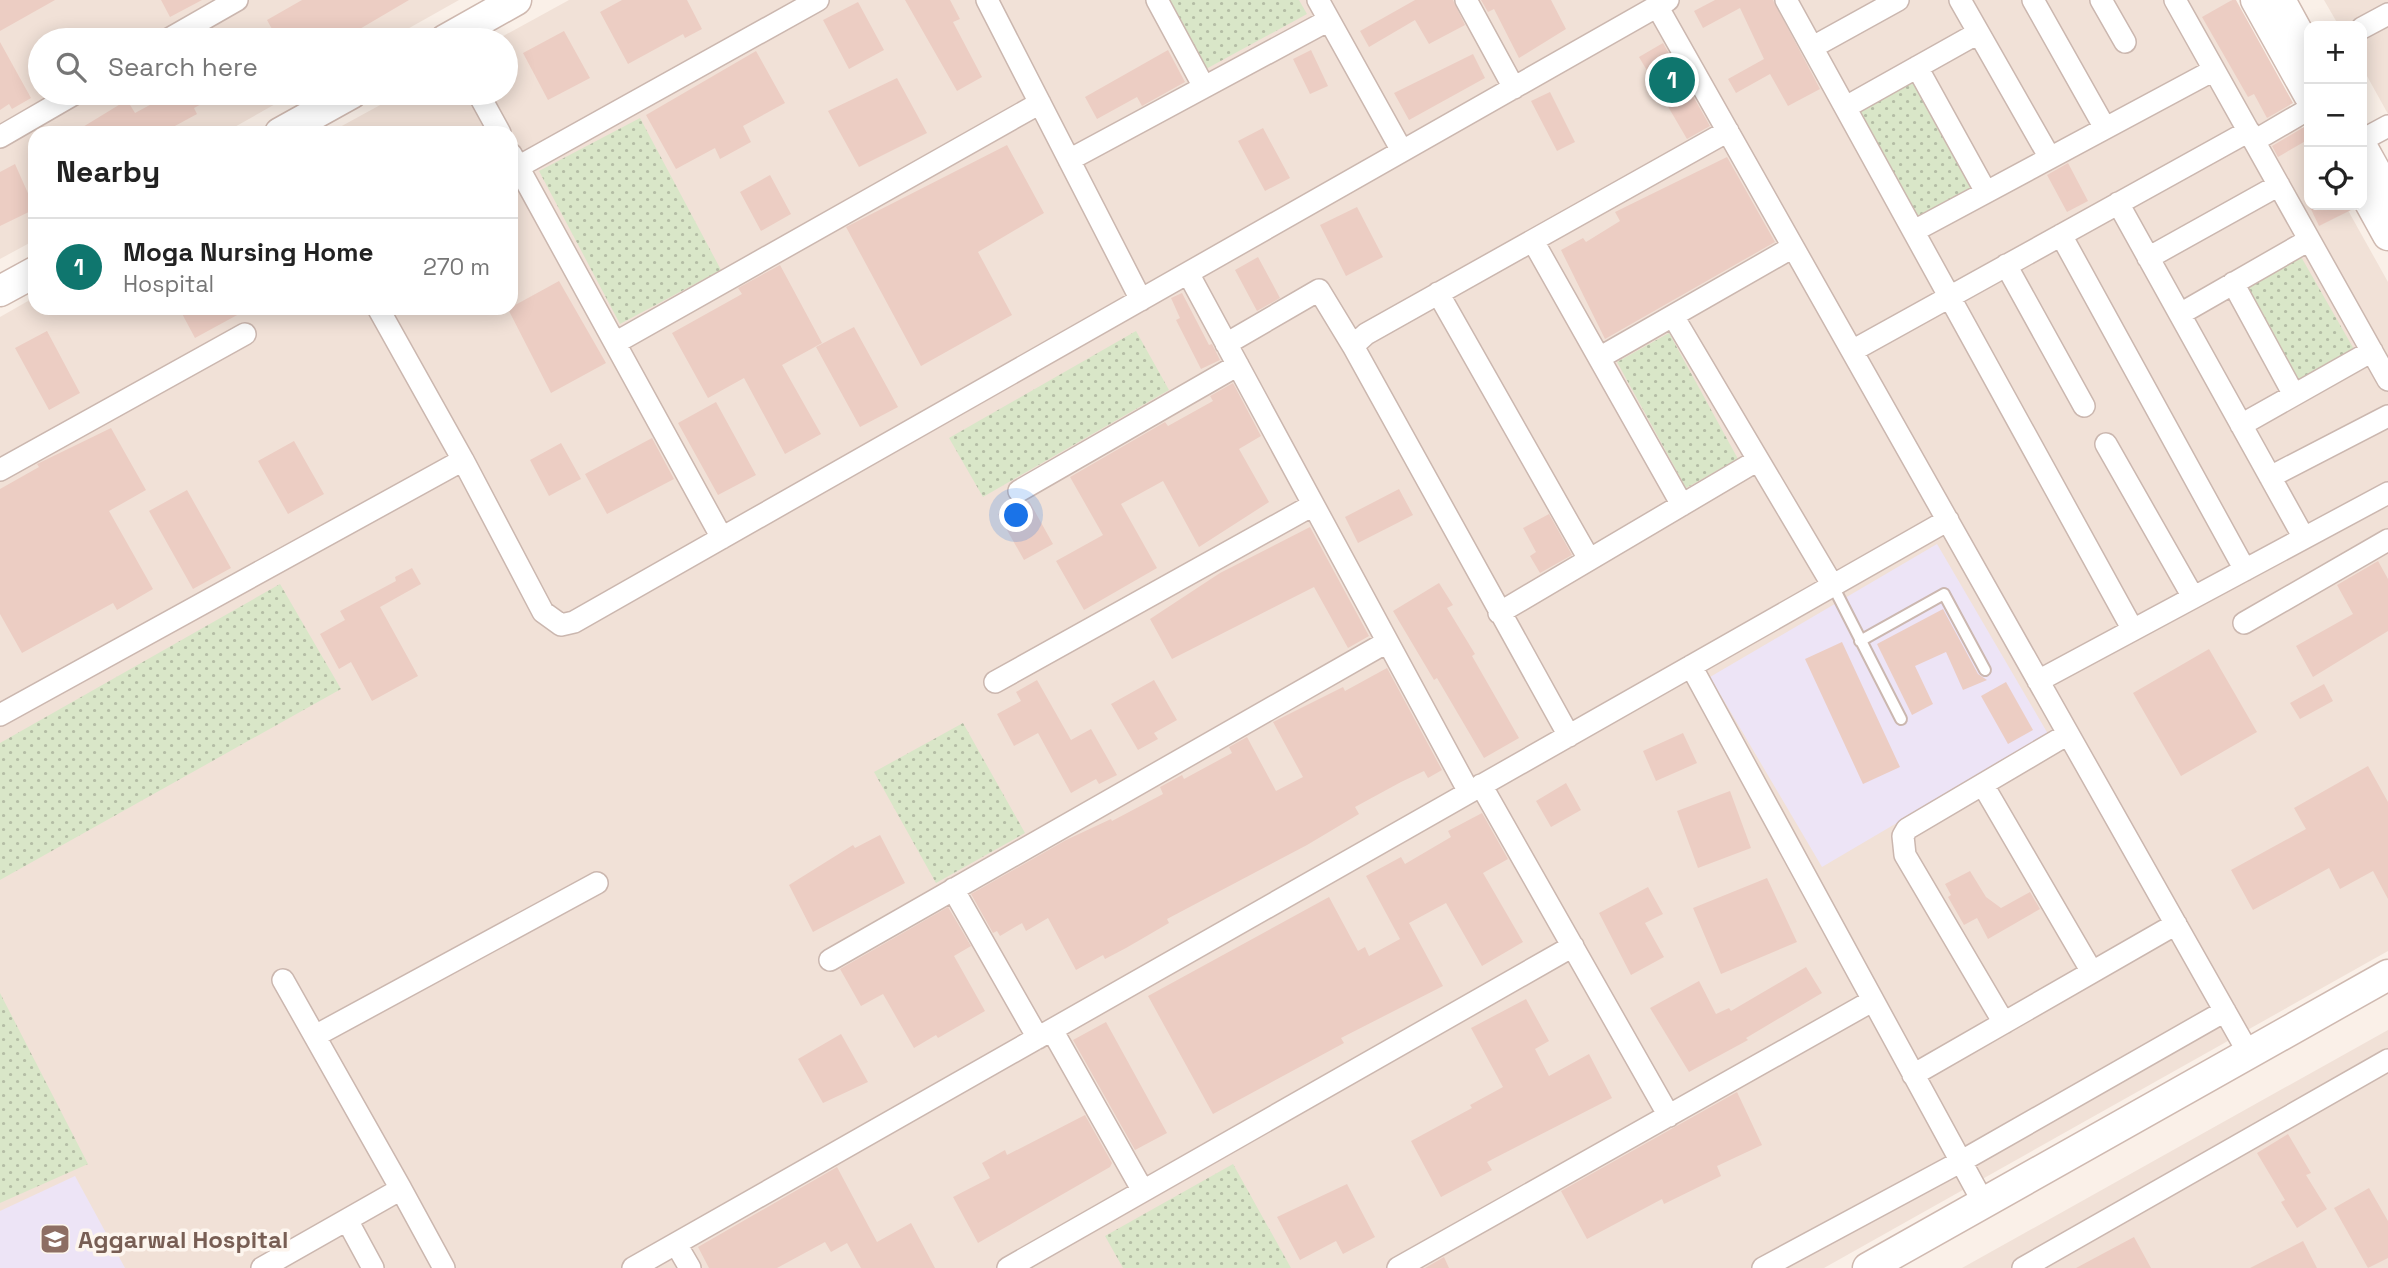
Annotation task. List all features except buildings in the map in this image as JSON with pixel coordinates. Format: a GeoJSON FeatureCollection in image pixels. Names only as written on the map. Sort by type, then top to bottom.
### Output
{"type":"FeatureCollection","features":[{"type":"Feature","properties":{"kind":"street"},"geometry":{"type":"LineString","coordinates":[[188,28],[237,0]]}},
{"type":"Feature","properties":{"kind":"street"},"geometry":{"type":"LineString","coordinates":[[468,28],[516,0]]}},
{"type":"Feature","properties":{"kind":"street"},"geometry":{"type":"LineString","coordinates":[[518,158],[818,0]]}},
{"type":"Feature","properties":{"kind":"street"},"geometry":{"type":"LineString","coordinates":[[987,0],[1141,300]]}},
{"type":"Feature","properties":{"kind":"street"},"geometry":{"type":"LineString","coordinates":[[1157,0],[1204,88]]}},
{"type":"Feature","properties":{"kind":"street"},"geometry":{"type":"LineString","coordinates":[[1318,0],[1402,151]]}},
{"type":"Feature","properties":{"kind":"street"},"geometry":{"type":"LineString","coordinates":[[1466,0],[1514,88]]}},
{"type":"Feature","properties":{"kind":"street"},"geometry":{"type":"LineString","coordinates":[[1786,0],[2133,630]]}},
{"type":"Feature","properties":{"kind":"street"},"geometry":{"type":"LineString","coordinates":[[1813,47],[1898,0]]}},
{"type":"Feature","properties":{"kind":"street"},"geometry":{"type":"LineString","coordinates":[[1960,0],[2050,158]]}},
{"type":"Feature","properties":{"kind":"street"},"geometry":{"type":"LineString","coordinates":[[2033,0],[2105,128]]}},
{"type":"Feature","properties":{"kind":"street"},"geometry":{"type":"LineString","coordinates":[[2101,0],[2125,43]]}},
{"type":"Feature","properties":{"kind":"street"},"geometry":{"type":"LineString","coordinates":[[2175,0],[2388,380]]}},
{"type":"Feature","properties":{"kind":"street"},"geometry":{"type":"LineString","coordinates":[[2256,0],[2304,85]]}},
{"type":"Feature","properties":{"kind":"street"},"geometry":{"type":"LineString","coordinates":[[2280,0],[2304,44]]}},
{"type":"Feature","properties":{"kind":"street"},"geometry":{"type":"LineString","coordinates":[[381,315],[463,460],[543,612],[561,625],[574,622],[1663,3],[1728,131],[2248,1052]]}},
{"type":"Feature","properties":{"kind":"street"},"geometry":{"type":"LineString","coordinates":[[2367,24],[2388,14]]}},
{"type":"Feature","properties":{"kind":"street"},"geometry":{"type":"LineString","coordinates":[[1069,160],[1329,20]]}},
{"type":"Feature","properties":{"kind":"street"},"geometry":{"type":"LineString","coordinates":[[1846,107],[1978,33]]}},
{"type":"Feature","properties":{"kind":"street"},"geometry":{"type":"LineString","coordinates":[[1917,67],[1986,192]]}},
{"type":"Feature","properties":{"kind":"street"},"geometry":{"type":"LineString","coordinates":[[1914,231],[2214,70]]}},
{"type":"Feature","properties":{"kind":"street"},"geometry":{"type":"LineString","coordinates":[[615,343],[1040,103]]}},
{"type":"Feature","properties":{"kind":"street"},"geometry":{"type":"LineString","coordinates":[[0,137],[55,105]]}},
{"type":"Feature","properties":{"kind":"street"},"geometry":{"type":"LineString","coordinates":[[293,126],[330,105]]}},
{"type":"Feature","properties":{"kind":"street"},"geometry":{"type":"LineString","coordinates":[[485,105],[496,126]]}},
{"type":"Feature","properties":{"kind":"street"},"geometry":{"type":"LineString","coordinates":[[1852,351],[2119,203],[2304,111]]}},
{"type":"Feature","properties":{"kind":"street"},"geometry":{"type":"LineString","coordinates":[[2367,137],[2388,125]]}},
{"type":"Feature","properties":{"kind":"street"},"geometry":{"type":"LineString","coordinates":[[1353,346],[1366,334],[1728,131]]}},
{"type":"Feature","properties":{"kind":"street"},"geometry":{"type":"LineString","coordinates":[[2363,147],[2388,194]]}},
{"type":"Feature","properties":{"kind":"street"},"geometry":{"type":"LineString","coordinates":[[518,165],[722,538]]}},
{"type":"Feature","properties":{"kind":"street"},"geometry":{"type":"LineString","coordinates":[[2148,258],[2279,185]]}},
{"type":"Feature","properties":{"kind":"street"},"geometry":{"type":"LineString","coordinates":[[2367,197],[2388,235]]}},
{"type":"Feature","properties":{"kind":"street"},"geometry":{"type":"LineString","coordinates":[[2119,203],[2304,538]]}},
{"type":"Feature","properties":{"kind":"street"},"geometry":{"type":"LineString","coordinates":[[2061,235],[2245,570]]}},
{"type":"Feature","properties":{"kind":"street"},"geometry":{"type":"LineString","coordinates":[[2180,314],[2309,240]]}},
{"type":"Feature","properties":{"kind":"street"},"geometry":{"type":"LineString","coordinates":[[1532,241],[1682,505]]}},
{"type":"Feature","properties":{"kind":"street"},"geometry":{"type":"LineString","coordinates":[[1599,358],[1793,247]]}},
{"type":"Feature","properties":{"kind":"street"},"geometry":{"type":"LineString","coordinates":[[2006,265],[2084,406]]}},
{"type":"Feature","properties":{"kind":"street"},"geometry":{"type":"LineString","coordinates":[[1188,273],[1387,642],[1573,946],[1669,1116]]}},
{"type":"Feature","properties":{"kind":"street"},"geometry":{"type":"LineString","coordinates":[[0,291],[28,275]]}},
{"type":"Feature","properties":{"kind":"street"},"geometry":{"type":"LineString","coordinates":[[2233,283],[2294,395]]}},
{"type":"Feature","properties":{"kind":"street"},"geometry":{"type":"LineString","coordinates":[[1226,344],[1319,290],[1353,346],[1569,736]]}},
{"type":"Feature","properties":{"kind":"street"},"geometry":{"type":"LineString","coordinates":[[1438,293],[1590,559]]}},
{"type":"Feature","properties":{"kind":"street"},"geometry":{"type":"LineString","coordinates":[[1674,316],[1833,586]]}},
{"type":"Feature","properties":{"kind":"street"},"geometry":{"type":"LineString","coordinates":[[0,470],[245,334]]}},
{"type":"Feature","properties":{"kind":"street"},"geometry":{"type":"LineString","coordinates":[[2241,425],[2372,351]]}},
{"type":"Feature","properties":{"kind":"street"},"geometry":{"type":"LineString","coordinates":[[1019,491],[1237,365]]}},
{"type":"Feature","properties":{"kind":"street"},"geometry":{"type":"LineString","coordinates":[[2270,477],[2388,416]]}},
{"type":"Feature","properties":{"kind":"street"},"geometry":{"type":"LineString","coordinates":[[2106,444],[2193,597]]}},
{"type":"Feature","properties":{"kind":"street"},"geometry":{"type":"LineString","coordinates":[[0,715],[463,460]]}},
{"type":"Feature","properties":{"kind":"street"},"geometry":{"type":"LineString","coordinates":[[1499,612],[1758,460]]}},
{"type":"Feature","properties":{"kind":"street"},"geometry":{"type":"LineString","coordinates":[[2038,681],[2388,493]]}},
{"type":"Feature","properties":{"kind":"street"},"geometry":{"type":"LineString","coordinates":[[995,682],[1313,505]]}},
{"type":"Feature","properties":{"kind":"street"},"geometry":{"type":"LineString","coordinates":[[634,1268],[1948,520]]}},
{"type":"Feature","properties":{"kind":"street"},"geometry":{"type":"LineString","coordinates":[[2244,623],[2388,540]]}},
{"type":"Feature","properties":{"kind":"street"},"geometry":{"type":"LineString","coordinates":[[830,960],[1387,642]]}},
{"type":"Feature","properties":{"kind":"street"},"geometry":{"type":"LineString","coordinates":[[1691,666],[1983,1202]]}},
{"type":"Feature","properties":{"kind":"street"},"geometry":{"type":"LineString","coordinates":[[2004,1023],[1905,855],[1902,844],[1907,829],[2068,734]]}},
{"type":"Feature","properties":{"kind":"street"},"geometry":{"type":"LineString","coordinates":[[1983,785],[2092,972]]}},
{"type":"Feature","properties":{"kind":"street"},"geometry":{"type":"LineString","coordinates":[[315,1036],[597,883]]}},
{"type":"Feature","properties":{"kind":"street"},"geometry":{"type":"LineString","coordinates":[[953,890],[1143,1191]]}},
{"type":"Feature","properties":{"kind":"street"},"geometry":{"type":"LineString","coordinates":[[1913,1075],[2176,924]]}},
{"type":"Feature","properties":{"kind":"street"},"geometry":{"type":"LineString","coordinates":[[1009,1268],[1573,946]]}},
{"type":"Feature","properties":{"kind":"street"},"geometry":{"type":"LineString","coordinates":[[1868,1268],[2388,975]]}},
{"type":"Feature","properties":{"kind":"street"},"geometry":{"type":"LineString","coordinates":[[284,980],[444,1268]]}},
{"type":"Feature","properties":{"kind":"street"},"geometry":{"type":"LineString","coordinates":[[1398,1268],[1872,1001]]}},
{"type":"Feature","properties":{"kind":"street"},"geometry":{"type":"LineString","coordinates":[[1763,1268],[1960,1162],[2225,1011]]}},
{"type":"Feature","properties":{"kind":"street"},"geometry":{"type":"LineString","coordinates":[[2023,1268],[2388,1060]]}},
{"type":"Feature","properties":{"kind":"street"},"geometry":{"type":"LineString","coordinates":[[262,1268],[401,1189]]}},
{"type":"Feature","properties":{"kind":"street"},"geometry":{"type":"LineString","coordinates":[[347,1220],[373,1268]]}},
{"type":"Feature","properties":{"kind":"street"},"geometry":{"type":"LineString","coordinates":[[676,1244],[690,1268]]}},
{"type":"Feature","properties":{"kind":"lane"},"geometry":{"type":"LineString","coordinates":[[1833,586],[1901,719]]}},
{"type":"Feature","properties":{"kind":"lane"},"geometry":{"type":"LineString","coordinates":[[1860,641],[1944,594],[1985,670]]}},
{"type":"Feature","properties":{"kind":"shaded area"},"geometry":{"type":"Polygon","coordinates":[[[0,0],[459,0],[409,28],[28,28],[28,105],[274,105],[236,126],[28,126],[28,244],[0,259],[0,0]]]}},
{"type":"Feature","properties":{"kind":"shaded area"},"geometry":{"type":"Polygon","coordinates":[[[569,0],[2231,0],[2304,131],[2304,210],[2348,210],[2388,282],[2388,951],[1824,1268],[0,1268],[0,317],[28,301],[28,315],[518,315],[518,126],[342,126],[380,105],[518,105],[518,28],[569,0]]]}},
{"type":"Feature","properties":{"kind":"shaded area"},"geometry":{"type":"Polygon","coordinates":[[[2324,0],[2388,0],[2388,114],[2367,76],[2367,21],[2336,21],[2324,0]]]}},
{"type":"Feature","properties":{"kind":"shaded area"},"geometry":{"type":"Polygon","coordinates":[[[1937,544],[2048,734],[1822,867],[1710,677],[1937,544]]]}},
{"type":"Feature","properties":{"kind":"shaded area"},"geometry":{"type":"Polygon","coordinates":[[[2388,1030],[2388,1268],[1962,1268],[2388,1030]]]}},
{"type":"Feature","properties":{"kind":"shaded area","name":"Aggarwal Hospital"},"geometry":{"type":"Polygon","coordinates":[[[75,1176],[125,1268],[0,1268],[0,1211],[75,1176]]]}},
{"type":"Feature","properties":{"kind":"green space"},"geometry":{"type":"Polygon","coordinates":[[[1169,0],[1299,0],[1307,14],[1206,69],[1169,0]]]}},
{"type":"Feature","properties":{"kind":"green space"},"geometry":{"type":"Polygon","coordinates":[[[1911,79],[1971,188],[1917,217],[1857,108],[1911,79]]]}},
{"type":"Feature","properties":{"kind":"green space"},"geometry":{"type":"Polygon","coordinates":[[[640,118],[721,270],[620,324],[539,171],[640,118]]]}},
{"type":"Feature","properties":{"kind":"green space"},"geometry":{"type":"Polygon","coordinates":[[[2300,255],[2355,351],[2296,384],[2242,288],[2300,255]]]}},
{"type":"Feature","properties":{"kind":"green space"},"geometry":{"type":"Polygon","coordinates":[[[1136,331],[1169,390],[983,497],[949,438],[1136,331]]]}},
{"type":"Feature","properties":{"kind":"green space"},"geometry":{"type":"Polygon","coordinates":[[[1669,333],[1738,459],[1686,488],[1617,362],[1669,333]]]}},
{"type":"Feature","properties":{"kind":"green space"},"geometry":{"type":"Polygon","coordinates":[[[280,584],[341,689],[0,880],[0,743],[280,584]]]}},
{"type":"Feature","properties":{"kind":"green space"},"geometry":{"type":"Polygon","coordinates":[[[963,723],[1025,833],[936,883],[874,772],[963,723]]]}},
{"type":"Feature","properties":{"kind":"green space"},"geometry":{"type":"Polygon","coordinates":[[[0,993],[88,1164],[0,1203],[0,993]]]}},
{"type":"Feature","properties":{"kind":"green space"},"geometry":{"type":"Polygon","coordinates":[[[1233,1164],[1291,1268],[1123,1268],[1105,1236],[1233,1164]]]}},
{"type":"Feature","properties":{"kind":"place","name":"Moga Nursing Home"},"geometry":{"type":"Point","coordinates":[1672,80]}},
{"type":"Feature","properties":{"kind":"place","name":"Aggarwal Hospital"},"geometry":{"type":"Point","coordinates":[55,1239]}}]}
